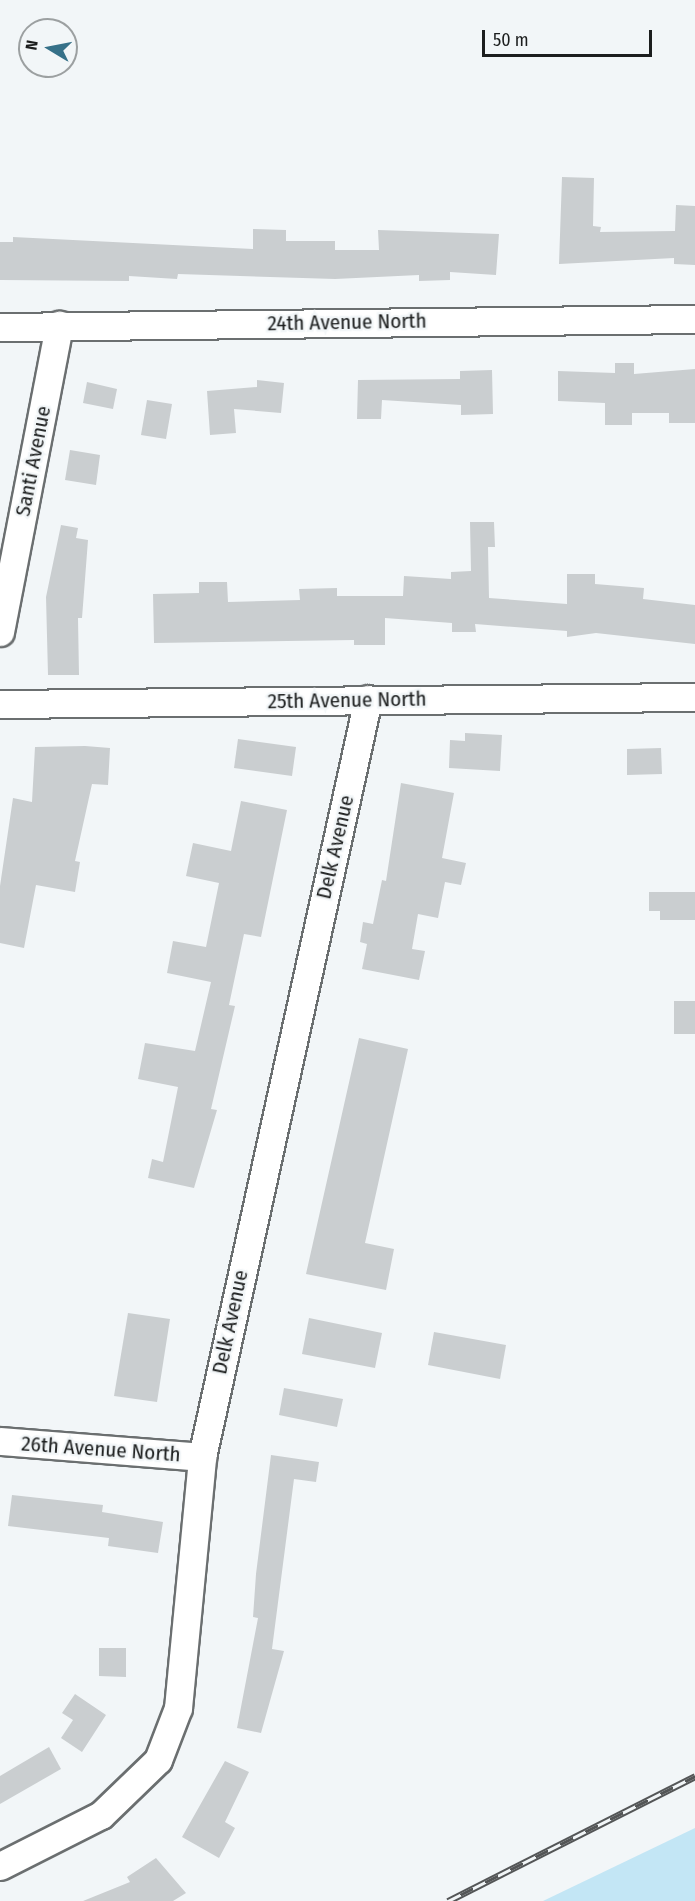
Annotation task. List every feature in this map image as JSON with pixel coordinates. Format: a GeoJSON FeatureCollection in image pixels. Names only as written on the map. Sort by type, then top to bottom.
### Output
{"type":"FeatureCollection","features":[{"type":"Feature","properties":{"kind":"street","name":"24th Avenue North"},"geometry":{"type":"LineString","coordinates":[[0,327],[695,319]]}},
{"type":"Feature","properties":{"kind":"street","name":"Santi Avenue"},"geometry":{"type":"LineString","coordinates":[[0,632],[59,325]]}},
{"type":"Feature","properties":{"kind":"street","name":"25th Avenue North"},"geometry":{"type":"LineString","coordinates":[[0,704],[695,697]]}},
{"type":"Feature","properties":{"kind":"street","name":"Delk Avenue"},"geometry":{"type":"LineString","coordinates":[[0,1866],[101,1815],[158,1760],[178,1708],[202,1457],[368,699]]}},
{"type":"Feature","properties":{"kind":"street","name":"26th Avenue North"},"geometry":{"type":"LineString","coordinates":[[0,1441],[202,1457]]}},
{"type":"Feature","properties":{"kind":"shaded area"},"geometry":{"type":"Polygon","coordinates":[[[695,1828],[695,1901],[543,1901],[695,1828]]]}},
{"type":"Feature","properties":{"kind":"building"},"geometry":{"type":"Polygon","coordinates":[[[562,177],[594,178],[593,226],[601,227],[600,232],[675,231],[676,205],[695,206],[695,265],[674,264],[674,258],[559,264],[562,177]]]}},
{"type":"Feature","properties":{"kind":"building"},"geometry":{"type":"Polygon","coordinates":[[[253,229],[286,230],[286,241],[335,241],[335,250],[379,250],[378,230],[499,234],[496,275],[450,272],[450,280],[419,281],[419,275],[335,279],[178,274],[177,279],[129,276],[129,281],[0,280],[0,242],[13,242],[13,237],[253,249],[253,229]]]}},
{"type":"Feature","properties":{"kind":"building"},"geometry":{"type":"Polygon","coordinates":[[[615,363],[634,363],[634,374],[695,369],[695,423],[669,423],[669,413],[632,413],[632,425],[605,425],[605,403],[558,401],[558,371],[615,373],[615,363]]]}},
{"type":"Feature","properties":{"kind":"building"},"geometry":{"type":"Polygon","coordinates":[[[492,370],[493,414],[461,415],[461,405],[382,400],[381,419],[357,419],[358,380],[460,379],[460,371],[492,370]]]}},
{"type":"Feature","properties":{"kind":"building"},"geometry":{"type":"Polygon","coordinates":[[[257,380],[284,383],[281,413],[234,409],[236,433],[210,435],[207,391],[257,387],[257,380]]]}},
{"type":"Feature","properties":{"kind":"building"},"geometry":{"type":"Polygon","coordinates":[[[87,382],[117,389],[113,409],[83,403],[87,382]]]}},
{"type":"Feature","properties":{"kind":"building"},"geometry":{"type":"Polygon","coordinates":[[[147,400],[172,404],[166,439],[141,435],[147,400]]]}},
{"type":"Feature","properties":{"kind":"building"},"geometry":{"type":"Polygon","coordinates":[[[70,450],[100,455],[96,485],[65,480],[70,450]]]}},
{"type":"Feature","properties":{"kind":"building"},"geometry":{"type":"Polygon","coordinates":[[[470,522],[494,522],[495,547],[488,547],[489,598],[567,604],[567,574],[595,574],[595,584],[644,588],[643,599],[695,605],[695,644],[596,633],[567,637],[567,631],[475,624],[476,632],[452,632],[452,623],[385,618],[385,645],[354,645],[354,640],[154,643],[153,594],[199,593],[199,582],[227,582],[228,602],[300,600],[299,589],[337,588],[337,596],[403,596],[404,576],[451,579],[451,572],[471,571],[470,522]]]}},
{"type":"Feature","properties":{"kind":"building"},"geometry":{"type":"Polygon","coordinates":[[[61,525],[78,528],[76,538],[88,540],[82,618],[78,618],[79,675],[48,675],[46,597],[61,525]]]}},
{"type":"Feature","properties":{"kind":"building"},"geometry":{"type":"Polygon","coordinates":[[[465,733],[502,735],[500,771],[449,768],[450,740],[465,741],[465,733]]]}},
{"type":"Feature","properties":{"kind":"building"},"geometry":{"type":"Polygon","coordinates":[[[238,739],[296,747],[292,776],[234,768],[238,739]]]}},
{"type":"Feature","properties":{"kind":"building"},"geometry":{"type":"Polygon","coordinates":[[[35,747],[110,748],[108,785],[92,784],[75,861],[80,862],[75,892],[36,885],[24,948],[0,943],[0,886],[13,798],[32,802],[35,747]]]}},
{"type":"Feature","properties":{"kind":"building"},"geometry":{"type":"Polygon","coordinates":[[[661,748],[662,774],[627,775],[627,749],[661,748]]]}},
{"type":"Feature","properties":{"kind":"building"},"geometry":{"type":"Polygon","coordinates":[[[401,783],[454,793],[442,858],[466,863],[461,885],[445,882],[438,918],[418,914],[412,949],[425,951],[419,980],[362,969],[367,944],[360,942],[363,922],[373,924],[382,880],[386,881],[401,783]]]}},
{"type":"Feature","properties":{"kind":"building"},"geometry":{"type":"Polygon","coordinates":[[[241,801],[287,810],[261,937],[244,934],[229,1005],[235,1006],[211,1109],[217,1110],[194,1188],[148,1178],[152,1159],[163,1162],[178,1087],[138,1079],[145,1043],[195,1051],[211,982],[167,973],[173,941],[206,947],[219,883],[186,876],[193,843],[231,851],[241,801]]]}},
{"type":"Feature","properties":{"kind":"building"},"geometry":{"type":"Polygon","coordinates":[[[649,892],[695,892],[695,920],[660,920],[660,911],[649,911],[649,892]]]}},
{"type":"Feature","properties":{"kind":"building"},"geometry":{"type":"Polygon","coordinates":[[[674,1001],[695,1001],[695,1034],[674,1034],[674,1001]]]}},
{"type":"Feature","properties":{"kind":"building"},"geometry":{"type":"Polygon","coordinates":[[[359,1038],[408,1049],[365,1243],[394,1249],[386,1290],[306,1274],[359,1038]]]}},
{"type":"Feature","properties":{"kind":"building"},"geometry":{"type":"Polygon","coordinates":[[[128,1313],[170,1319],[157,1402],[114,1396],[128,1313]]]}},
{"type":"Feature","properties":{"kind":"building"},"geometry":{"type":"Polygon","coordinates":[[[309,1318],[382,1333],[375,1368],[302,1354],[309,1318]]]}},
{"type":"Feature","properties":{"kind":"building"},"geometry":{"type":"Polygon","coordinates":[[[434,1332],[506,1345],[500,1379],[428,1365],[434,1332]]]}},
{"type":"Feature","properties":{"kind":"building"},"geometry":{"type":"Polygon","coordinates":[[[284,1388],[343,1399],[337,1427],[279,1415],[284,1388]]]}},
{"type":"Feature","properties":{"kind":"building"},"geometry":{"type":"Polygon","coordinates":[[[271,1455],[319,1462],[316,1482],[294,1479],[272,1649],[284,1651],[261,1733],[237,1728],[258,1618],[253,1617],[256,1574],[271,1455]]]}},
{"type":"Feature","properties":{"kind":"building"},"geometry":{"type":"Polygon","coordinates":[[[12,1495],[103,1505],[102,1512],[163,1522],[158,1553],[108,1546],[109,1538],[8,1526],[12,1495]]]}},
{"type":"Feature","properties":{"kind":"building"},"geometry":{"type":"Polygon","coordinates":[[[99,1648],[126,1648],[126,1677],[99,1676],[99,1648]]]}},
{"type":"Feature","properties":{"kind":"building"},"geometry":{"type":"Polygon","coordinates":[[[75,1694],[106,1715],[82,1752],[61,1738],[73,1720],[62,1713],[75,1694]]]}},
{"type":"Feature","properties":{"kind":"building"},"geometry":{"type":"Polygon","coordinates":[[[49,1747],[61,1769],[0,1804],[0,1776],[49,1747]]]}},
{"type":"Feature","properties":{"kind":"building"},"geometry":{"type":"Polygon","coordinates":[[[225,1761],[249,1772],[225,1822],[235,1828],[219,1858],[182,1837],[225,1761]]]}},
{"type":"Feature","properties":{"kind":"building"},"geometry":{"type":"Polygon","coordinates":[[[156,1858],[186,1893],[173,1901],[83,1901],[130,1882],[127,1877],[156,1858]]]}},
{"type":"Feature","properties":{"kind":"railway"},"geometry":{"type":"LineString","coordinates":[[448,1901],[695,1776]]}}]}
